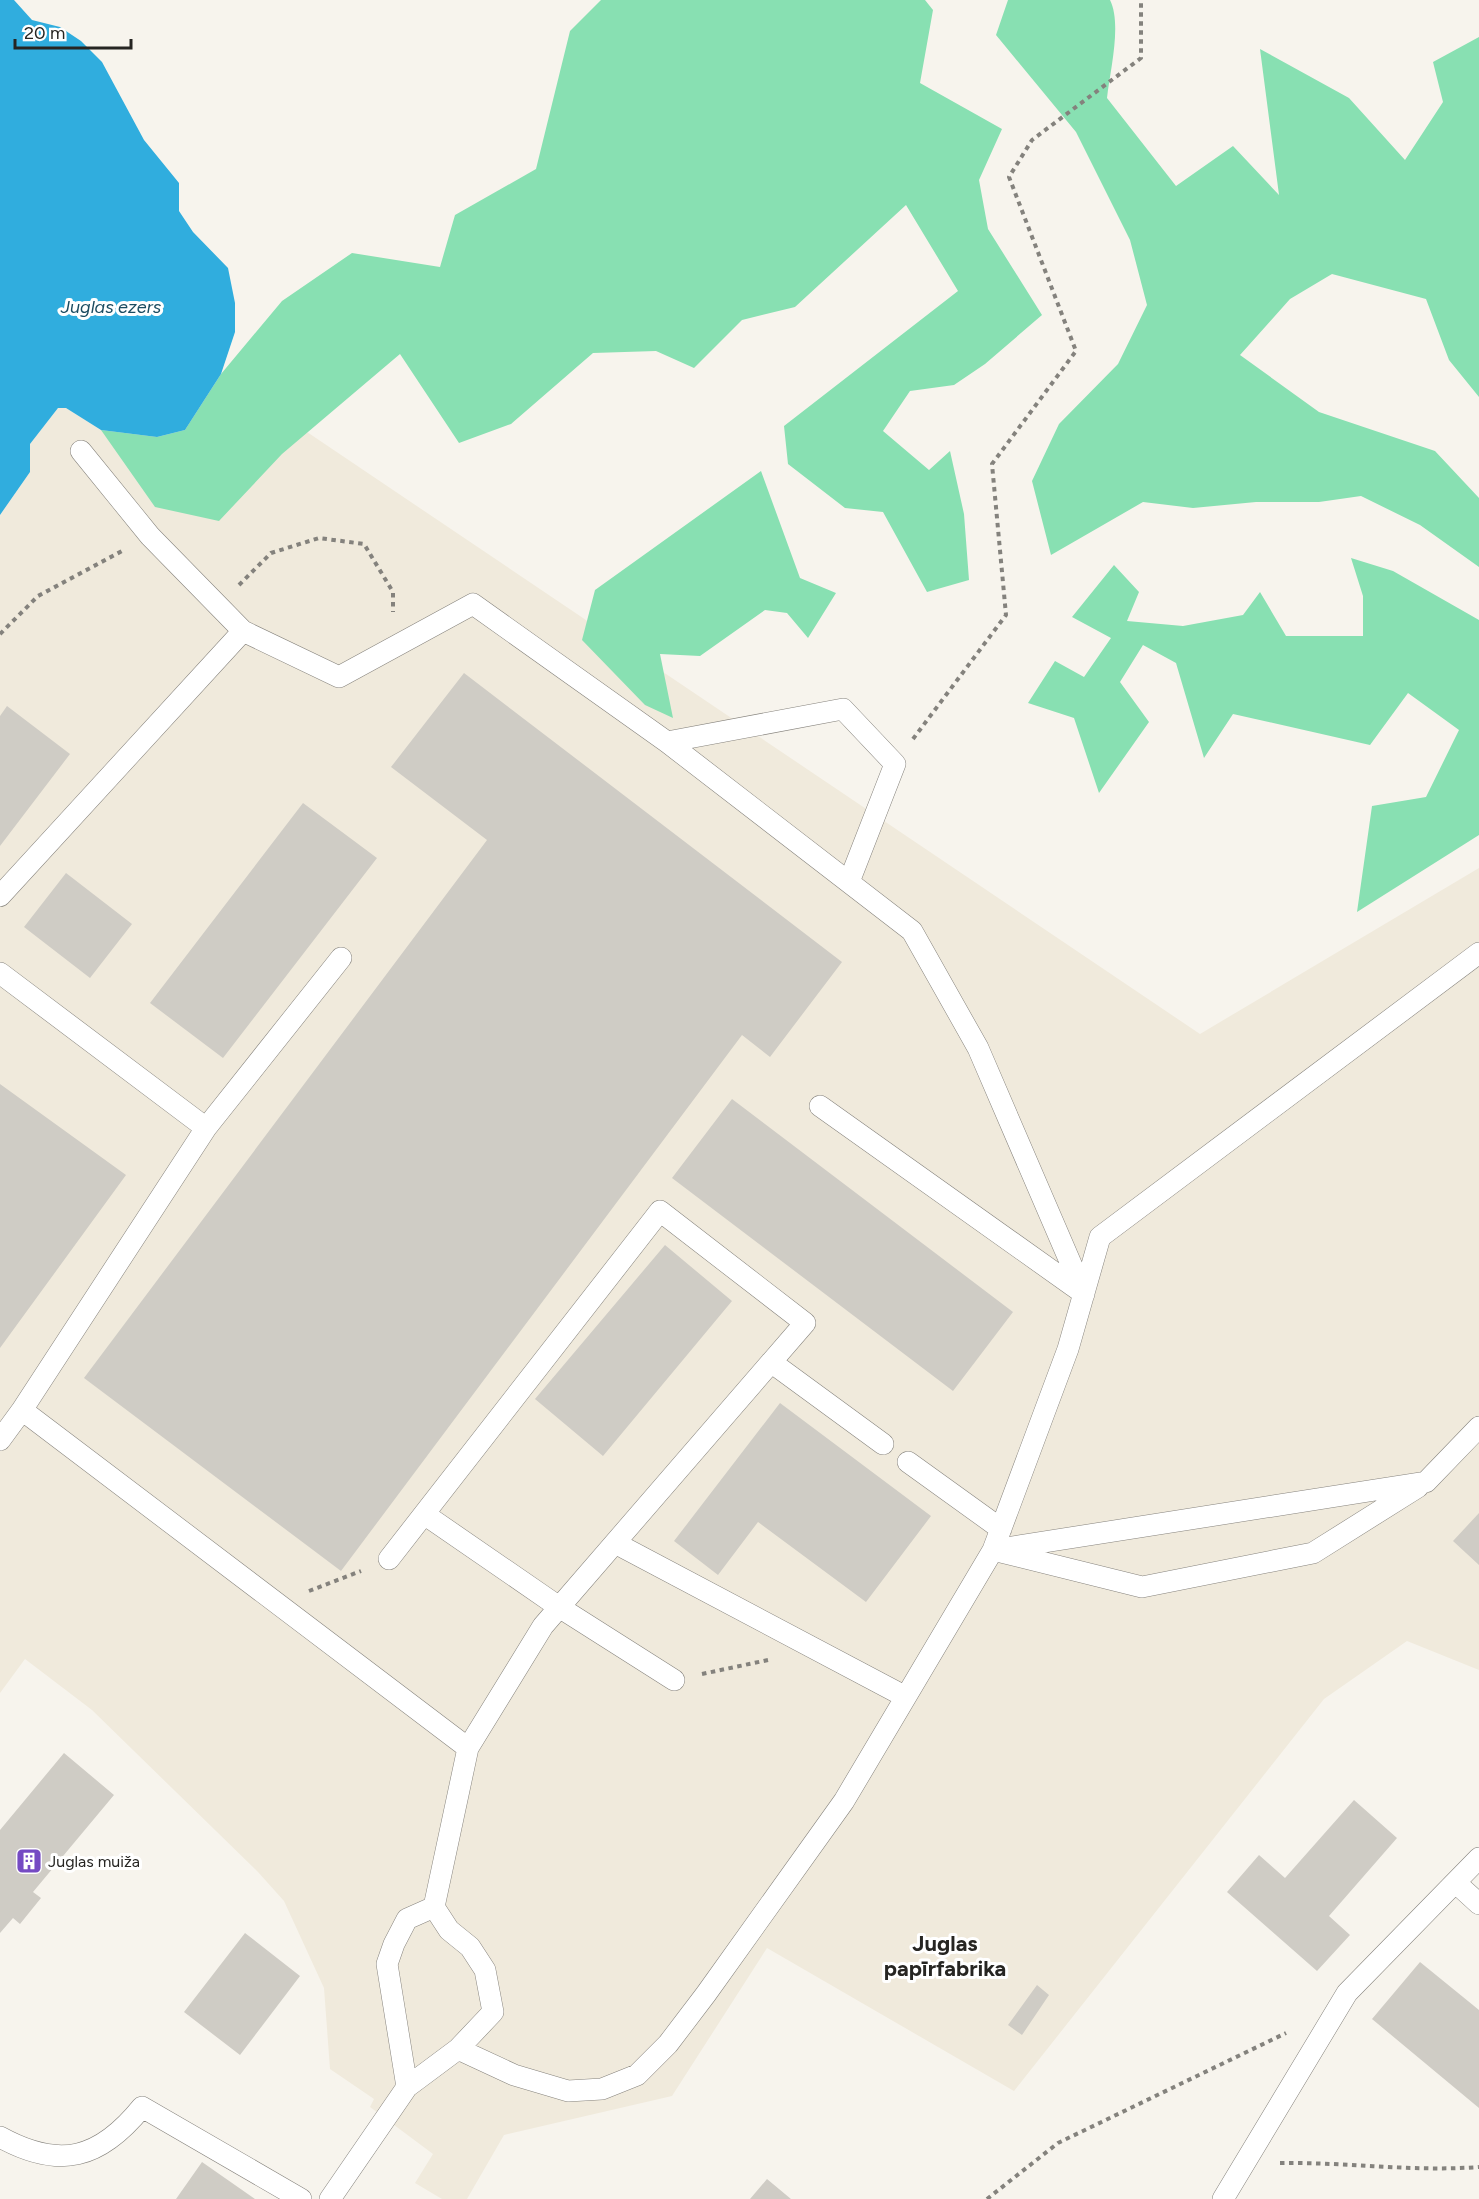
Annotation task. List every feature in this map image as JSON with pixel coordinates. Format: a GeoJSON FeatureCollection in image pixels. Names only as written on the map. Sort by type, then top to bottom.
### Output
{"type":"FeatureCollection","features":[{"type":"Feature","properties":{"kind":"lane"},"geometry":{"type":"LineString","coordinates":[[81,451],[150,536],[243,631],[339,677],[473,604],[667,742],[912,931],[978,1048],[1084,1294]]}},
{"type":"Feature","properties":{"kind":"lane"},"geometry":{"type":"LineString","coordinates":[[0,896],[243,631]]}},
{"type":"Feature","properties":{"kind":"lane"},"geometry":{"type":"LineString","coordinates":[[667,742],[843,709],[895,764],[849,882]]}},
{"type":"Feature","properties":{"kind":"lane"},"geometry":{"type":"LineString","coordinates":[[458,2049],[514,2074],[568,2091],[602,2089],[637,2074],[668,2044],[844,1801],[904,1696],[993,1550],[1068,1349],[1100,1237],[1479,953]]}},
{"type":"Feature","properties":{"kind":"lane"},"geometry":{"type":"LineString","coordinates":[[0,1440],[22,1410],[206,1128],[341,958]]}},
{"type":"Feature","properties":{"kind":"lane"},"geometry":{"type":"LineString","coordinates":[[0,973],[206,1128]]}},
{"type":"Feature","properties":{"kind":"lane"},"geometry":{"type":"LineString","coordinates":[[820,1106],[1084,1294]]}},
{"type":"Feature","properties":{"kind":"lane"},"geometry":{"type":"LineString","coordinates":[[330,2199],[407,2087],[458,2049],[493,2012],[485,1970],[470,1947],[449,1930],[434,1906],[468,1748],[543,1626],[805,1323],[660,1211],[389,1559]]}},
{"type":"Feature","properties":{"kind":"lane"},"geometry":{"type":"LineString","coordinates":[[771,1362],[883,1444]]}},
{"type":"Feature","properties":{"kind":"lane"},"geometry":{"type":"LineString","coordinates":[[22,1410],[468,1748]]}},
{"type":"Feature","properties":{"kind":"lane"},"geometry":{"type":"LineString","coordinates":[[993,1550],[1142,1587],[1312,1553],[1426,1482],[1479,1427]]}},
{"type":"Feature","properties":{"kind":"lane"},"geometry":{"type":"LineString","coordinates":[[908,1462],[1001,1529]]}},
{"type":"Feature","properties":{"kind":"lane"},"geometry":{"type":"LineString","coordinates":[[993,1550],[1426,1482]]}},
{"type":"Feature","properties":{"kind":"lane"},"geometry":{"type":"LineString","coordinates":[[424,1514],[559,1607],[674,1680]]}},
{"type":"Feature","properties":{"kind":"lane"},"geometry":{"type":"LineString","coordinates":[[615,1543],[904,1696]]}},
{"type":"Feature","properties":{"kind":"lane"},"geometry":{"type":"LineString","coordinates":[[1223,2199],[1347,1993],[1479,1858]]}},
{"type":"Feature","properties":{"kind":"lane"},"geometry":{"type":"LineString","coordinates":[[1456,1884],[1479,1904]]}},
{"type":"Feature","properties":{"kind":"lane"},"geometry":{"type":"LineString","coordinates":[[407,2087],[387,1964],[407,1919],[434,1906]]}},
{"type":"Feature","properties":{"kind":"lane"},"geometry":{"type":"LineString","coordinates":[[0,2137],[20,2148],[57,2157],[94,2150],[128,2123],[142,2107],[301,2199]]}},
{"type":"Feature","properties":{"kind":"path"},"geometry":{"type":"LineString","coordinates":[[895,764],[1006,615],[992,464],[1076,351],[1009,177],[1032,140],[1141,58],[1141,0]]}},
{"type":"Feature","properties":{"kind":"path"},"geometry":{"type":"LineString","coordinates":[[0,634],[38,596],[150,536]]}},
{"type":"Feature","properties":{"kind":"path"},"geometry":{"type":"LineString","coordinates":[[219,606],[271,553],[320,538],[364,544],[393,592],[391,649]]}},
{"type":"Feature","properties":{"kind":"path"},"geometry":{"type":"LineString","coordinates":[[278,1604],[389,1559]]}},
{"type":"Feature","properties":{"kind":"path"},"geometry":{"type":"LineString","coordinates":[[674,1680],[819,1650]]}},
{"type":"Feature","properties":{"kind":"path"},"geometry":{"type":"LineString","coordinates":[[987,2199],[1058,2143],[1276,2040],[1294,2028]]}},
{"type":"Feature","properties":{"kind":"path"},"geometry":{"type":"LineString","coordinates":[[1246,2163],[1326,2162],[1437,2170],[1479,2167]]}},
{"type":"Feature","properties":{"kind":"shaded area"},"geometry":{"type":"Polygon","coordinates":[[[221,374],[1200,1034],[1479,868],[1479,1670],[1407,1641],[1324,1699],[1014,2091],[767,1948],[672,2096],[504,2135],[467,2199],[442,2199],[415,2183],[433,2154],[370,2107],[374,2099],[330,2069],[324,1988],[284,1901],[258,1872],[92,1710],[25,1659],[0,1693],[0,515],[30,472],[30,444],[58,408],[66,408],[101,430],[185,429],[221,374]]]}},
{"type":"Feature","properties":{"kind":"green space"},"geometry":{"type":"Polygon","coordinates":[[[601,0],[925,0],[933,10],[920,83],[1002,129],[979,180],[988,229],[1042,315],[985,364],[954,385],[910,391],[883,431],[929,470],[950,451],[964,514],[969,580],[927,592],[883,512],[845,508],[788,464],[784,426],[958,291],[906,205],[795,307],[742,320],[694,368],[656,351],[593,353],[511,424],[459,443],[400,354],[282,454],[219,521],[155,507],[101,430],[157,437],[185,430],[221,374],[282,301],[352,253],[440,267],[455,215],[536,169],[570,31],[601,0]]]}},
{"type":"Feature","properties":{"kind":"green space"},"geometry":{"type":"Polygon","coordinates":[[[1008,0],[1110,0],[1115,34],[1107,98],[1176,186],[1233,146],[1279,195],[1260,49],[1349,98],[1405,160],[1443,102],[1433,62],[1479,37],[1479,397],[1449,360],[1426,299],[1332,274],[1290,299],[1240,355],[1319,412],[1435,451],[1479,498],[1479,567],[1420,525],[1361,496],[1319,502],[1256,502],[1193,508],[1143,502],[1051,555],[1032,481],[1059,424],[1118,364],[1147,305],[1130,240],[1076,132],[996,35],[1008,0]]]}},
{"type":"Feature","properties":{"kind":"green space"},"geometry":{"type":"Polygon","coordinates":[[[761,471],[800,578],[836,593],[808,638],[787,613],[765,610],[700,656],[660,654],[673,718],[645,705],[582,640],[595,590],[761,471]]]}},
{"type":"Feature","properties":{"kind":"green space"},"geometry":{"type":"Polygon","coordinates":[[[1351,558],[1393,571],[1479,620],[1479,835],[1357,912],[1372,806],[1426,797],[1459,730],[1408,693],[1370,745],[1233,714],[1204,758],[1176,663],[1143,645],[1120,682],[1149,722],[1099,793],[1074,718],[1028,703],[1055,661],[1084,677],[1111,638],[1072,617],[1114,565],[1139,592],[1127,621],[1183,626],[1243,615],[1260,592],[1286,636],[1363,636],[1363,596],[1351,558]]]}},
{"type":"Feature","properties":{"kind":"water","name":"Juglas ezers"},"geometry":{"type":"Polygon","coordinates":[[[0,0],[14,0],[32,20],[60,27],[81,41],[102,62],[144,140],[179,183],[179,211],[193,232],[228,268],[235,303],[235,332],[221,374],[185,430],[157,437],[101,430],[66,408],[58,408],[30,444],[30,472],[0,515],[0,0]]]}},
{"type":"Feature","properties":{"kind":"building"},"geometry":{"type":"Polygon","coordinates":[[[464,673],[842,962],[770,1057],[742,1035],[341,1571],[84,1378],[487,840],[391,767],[464,673]]]}},
{"type":"Feature","properties":{"kind":"building"},"geometry":{"type":"Polygon","coordinates":[[[7,706],[70,754],[0,846],[0,716],[7,706]]]}},
{"type":"Feature","properties":{"kind":"building"},"geometry":{"type":"Polygon","coordinates":[[[303,803],[377,858],[223,1058],[150,1003],[303,803]]]}},
{"type":"Feature","properties":{"kind":"building"},"geometry":{"type":"Polygon","coordinates":[[[66,873],[132,924],[90,978],[24,927],[66,873]]]}},
{"type":"Feature","properties":{"kind":"building"},"geometry":{"type":"Polygon","coordinates":[[[0,1084],[126,1175],[0,1348],[0,1084]]]}},
{"type":"Feature","properties":{"kind":"building"},"geometry":{"type":"Polygon","coordinates":[[[732,1099],[1013,1312],[953,1391],[672,1178],[732,1099]]]}},
{"type":"Feature","properties":{"kind":"building"},"geometry":{"type":"Polygon","coordinates":[[[665,1245],[732,1301],[603,1456],[535,1399],[665,1245]]]}},
{"type":"Feature","properties":{"kind":"building"},"geometry":{"type":"Polygon","coordinates":[[[780,1403],[931,1516],[866,1602],[758,1522],[718,1575],[674,1541],[780,1403]]]}},
{"type":"Feature","properties":{"kind":"building"},"geometry":{"type":"Polygon","coordinates":[[[1479,1513],[1479,1565],[1453,1541],[1479,1513]]]}},
{"type":"Feature","properties":{"kind":"building","name":"Juglas muiža"},"geometry":{"type":"Polygon","coordinates":[[[64,1753],[114,1795],[33,1892],[41,1898],[20,1924],[13,1918],[0,1933],[0,1830],[64,1753]]]}},
{"type":"Feature","properties":{"kind":"building"},"geometry":{"type":"Polygon","coordinates":[[[1354,1800],[1397,1838],[1329,1916],[1350,1935],[1317,1971],[1227,1892],[1259,1855],[1285,1878],[1354,1800]]]}},
{"type":"Feature","properties":{"kind":"building"},"geometry":{"type":"Polygon","coordinates":[[[245,1933],[300,1976],[240,2055],[184,2012],[245,1933]]]}},
{"type":"Feature","properties":{"kind":"building"},"geometry":{"type":"Polygon","coordinates":[[[1420,1962],[1479,2010],[1479,2108],[1372,2019],[1420,1962]]]}},
{"type":"Feature","properties":{"kind":"building"},"geometry":{"type":"Polygon","coordinates":[[[1037,1985],[1049,1995],[1022,2035],[1008,2025],[1037,1985]]]}},
{"type":"Feature","properties":{"kind":"building"},"geometry":{"type":"Polygon","coordinates":[[[202,2162],[255,2199],[176,2199],[202,2162]]]}},
{"type":"Feature","properties":{"kind":"building"},"geometry":{"type":"Polygon","coordinates":[[[767,2179],[791,2199],[750,2199],[767,2179]]]}},
{"type":"Feature","properties":{"kind":"place","name":"Juglas muiža"},"geometry":{"type":"Point","coordinates":[29,1861]}},
{"type":"Feature","properties":{"kind":"district","name":"Juglas papīrfabrika"},"geometry":{"type":"Point","coordinates":[945,1956]}}]}
